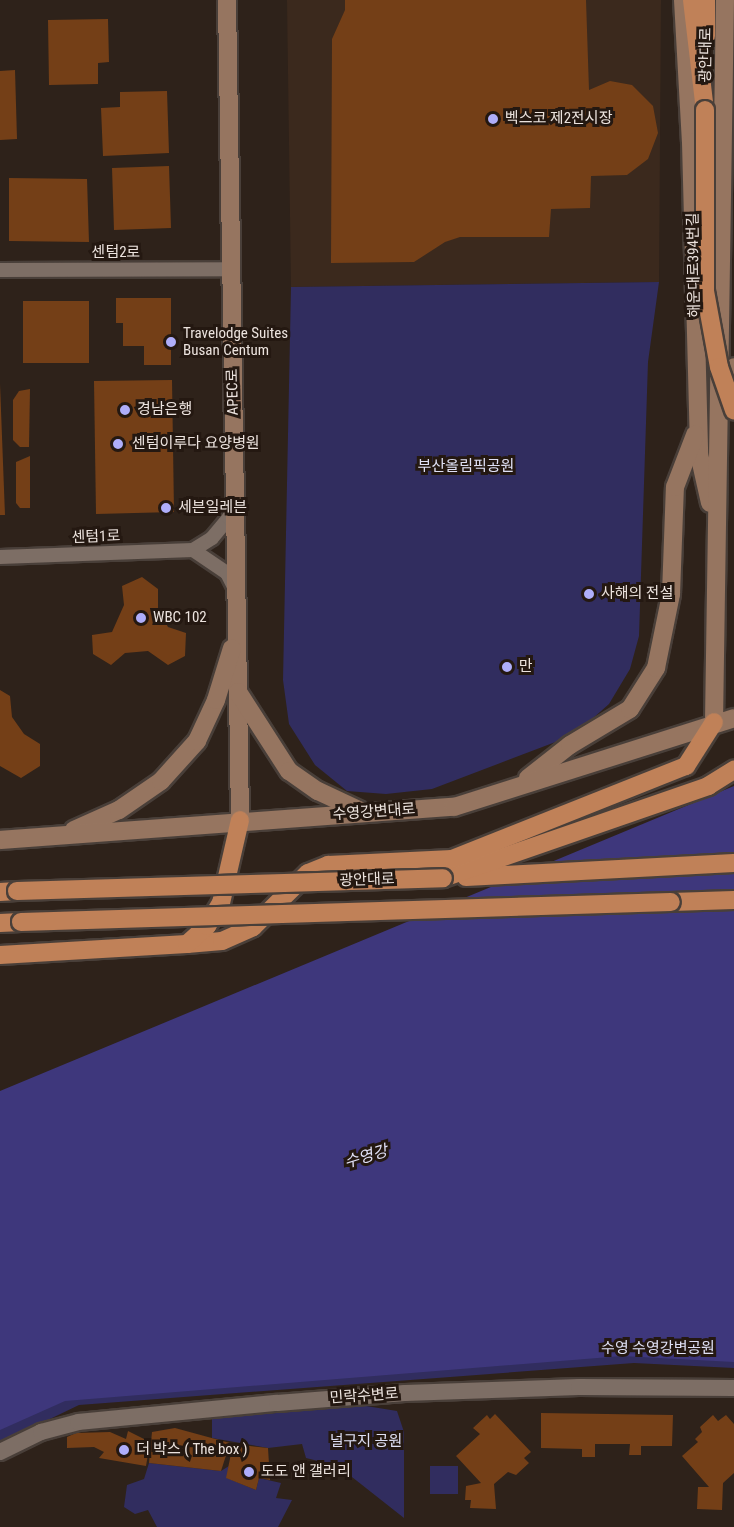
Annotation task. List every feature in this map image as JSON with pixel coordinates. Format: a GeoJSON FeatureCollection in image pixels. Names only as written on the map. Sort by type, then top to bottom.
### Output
{"type":"FeatureCollection","features":[{"type":"Feature","properties":{"kind":"highway"},"geometry":{"type":"LineString","coordinates":[[692,0],[705,110],[705,291],[719,367],[734,410]]}},
{"type":"Feature","properties":{"kind":"highway","name":"광안대로"},"geometry":{"type":"LineString","coordinates":[[705,110],[706,0]]}},
{"type":"Feature","properties":{"kind":"highway"},"geometry":{"type":"LineString","coordinates":[[0,955],[222,941],[253,927],[308,873],[328,865],[452,859],[686,766],[714,722]]}},
{"type":"Feature","properties":{"kind":"highway"},"geometry":{"type":"LineString","coordinates":[[443,878],[708,786],[734,770]]}},
{"type":"Feature","properties":{"kind":"highway"},"geometry":{"type":"LineString","coordinates":[[187,944],[207,926],[221,903],[240,820]]}},
{"type":"Feature","properties":{"kind":"highway","name":"광안대로"},"geometry":{"type":"LineString","coordinates":[[8,892],[443,878],[734,863]]}},
{"type":"Feature","properties":{"kind":"highway"},"geometry":{"type":"LineString","coordinates":[[0,923],[734,900]]}},
{"type":"Feature","properties":{"kind":"main road","name":"APEC로"},"geometry":{"type":"LineString","coordinates":[[227,0],[240,820]]}},
{"type":"Feature","properties":{"kind":"main road","name":"해운대로394번길"},"geometry":{"type":"LineString","coordinates":[[683,0],[692,142],[699,454],[716,528]]}},
{"type":"Feature","properties":{"kind":"main road","name":"해운대로394번길"},"geometry":{"type":"LineString","coordinates":[[714,722],[726,0]]}},
{"type":"Feature","properties":{"kind":"main road","name":"해운대로394번길"},"geometry":{"type":"LineString","coordinates":[[725,39],[734,56]]}},
{"type":"Feature","properties":{"kind":"main road","name":"해운대로394번길"},"geometry":{"type":"LineString","coordinates":[[721,269],[734,242]]}},
{"type":"Feature","properties":{"kind":"main road","name":"해운대로394번길"},"geometry":{"type":"LineString","coordinates":[[716,528],[734,367]]}},
{"type":"Feature","properties":{"kind":"main road"},"geometry":{"type":"LineString","coordinates":[[518,786],[570,745],[630,709],[656,668],[671,594],[675,487],[698,428]]}},
{"type":"Feature","properties":{"kind":"main road"},"geometry":{"type":"LineString","coordinates":[[58,837],[128,804],[161,781],[197,741],[216,700],[237,629]]}},
{"type":"Feature","properties":{"kind":"main road"},"geometry":{"type":"LineString","coordinates":[[238,692],[289,771],[318,791],[366,813]]}},
{"type":"Feature","properties":{"kind":"main road","name":"수영강변대로"},"geometry":{"type":"LineString","coordinates":[[0,840],[58,837],[240,820],[454,807],[714,722],[734,718]]}},
{"type":"Feature","properties":{"kind":"street","name":"센텀2로"},"geometry":{"type":"LineString","coordinates":[[0,270],[231,269]]}},
{"type":"Feature","properties":{"kind":"street"},"geometry":{"type":"LineString","coordinates":[[235,501],[229,518],[212,538],[193,550],[227,573],[237,593]]}},
{"type":"Feature","properties":{"kind":"street","name":"센텀1로"},"geometry":{"type":"LineString","coordinates":[[0,557],[193,550]]}},
{"type":"Feature","properties":{"kind":"street","name":"민락수변로"},"geometry":{"type":"LineString","coordinates":[[0,1452],[41,1432],[78,1422],[277,1403],[452,1391],[734,1388]]}},
{"type":"Feature","properties":{"kind":"shaded area","name":"벡스코 제2전시장"},"geometry":{"type":"Polygon","coordinates":[[[287,0],[661,0],[659,282],[291,287],[287,0]]]}},
{"type":"Feature","properties":{"kind":"green space","name":"부산올림픽공원"},"geometry":{"type":"Polygon","coordinates":[[[659,282],[648,362],[639,636],[630,669],[609,704],[574,735],[432,789],[386,794],[347,791],[315,765],[289,724],[283,680],[291,287],[659,282]]]}},
{"type":"Feature","properties":{"kind":"green space","name":"수영 수영강변공원"},"geometry":{"type":"Polygon","coordinates":[[[734,1337],[734,1368],[634,1363],[79,1405],[0,1443],[0,1409],[60,1382],[734,1337]]]}},
{"type":"Feature","properties":{"kind":"green space","name":"널구지 공원"},"geometry":{"type":"Polygon","coordinates":[[[366,1406],[397,1411],[404,1432],[404,1518],[338,1466],[306,1458],[302,1444],[268,1448],[212,1438],[212,1418],[366,1406]]]}},
{"type":"Feature","properties":{"kind":"green space"},"geometry":{"type":"Polygon","coordinates":[[[149,1463],[221,1471],[229,1466],[227,1478],[256,1490],[259,1478],[281,1483],[276,1498],[292,1500],[278,1527],[157,1527],[148,1510],[135,1514],[124,1507],[127,1485],[144,1479],[149,1463]]]}},
{"type":"Feature","properties":{"kind":"green space"},"geometry":{"type":"Polygon","coordinates":[[[430,1466],[458,1466],[458,1494],[430,1494],[430,1466]]]}},
{"type":"Feature","properties":{"kind":"water","name":"수영강"},"geometry":{"type":"Polygon","coordinates":[[[734,786],[734,1362],[622,1356],[65,1401],[0,1430],[0,1091],[734,786]]]}},
{"type":"Feature","properties":{"kind":"building","name":"벡스코 제2전시장"},"geometry":{"type":"Polygon","coordinates":[[[345,0],[586,0],[589,90],[610,81],[632,85],[653,106],[658,133],[648,159],[627,175],[591,176],[590,208],[551,209],[549,237],[460,237],[445,242],[414,262],[331,263],[332,39],[345,10],[345,0]]]}},
{"type":"Feature","properties":{"kind":"building"},"geometry":{"type":"Polygon","coordinates":[[[108,19],[109,62],[98,63],[98,84],[49,85],[48,20],[108,19]]]}},
{"type":"Feature","properties":{"kind":"building"},"geometry":{"type":"Polygon","coordinates":[[[15,70],[17,139],[0,140],[0,71],[15,70]]]}},
{"type":"Feature","properties":{"kind":"building"},"geometry":{"type":"Polygon","coordinates":[[[167,91],[169,153],[103,156],[101,108],[120,107],[120,92],[167,91]]]}},
{"type":"Feature","properties":{"kind":"building"},"geometry":{"type":"Polygon","coordinates":[[[169,166],[171,228],[114,230],[112,168],[169,166]]]}},
{"type":"Feature","properties":{"kind":"building"},"geometry":{"type":"Polygon","coordinates":[[[9,178],[87,179],[89,242],[9,241],[9,178]]]}},
{"type":"Feature","properties":{"kind":"building"},"geometry":{"type":"Polygon","coordinates":[[[116,298],[171,298],[171,365],[144,365],[144,346],[123,346],[123,323],[116,323],[116,298]]]}},
{"type":"Feature","properties":{"kind":"building"},"geometry":{"type":"Polygon","coordinates":[[[23,301],[89,301],[89,363],[23,363],[23,301]]]}},
{"type":"Feature","properties":{"kind":"building"},"geometry":{"type":"Polygon","coordinates":[[[172,380],[174,512],[96,514],[94,381],[172,380]]]}},
{"type":"Feature","properties":{"kind":"building"},"geometry":{"type":"Polygon","coordinates":[[[0,384],[5,515],[0,515],[0,384]]]}},
{"type":"Feature","properties":{"kind":"building"},"geometry":{"type":"Polygon","coordinates":[[[30,389],[29,447],[20,447],[13,440],[13,400],[19,391],[30,389]]]}},
{"type":"Feature","properties":{"kind":"building"},"geometry":{"type":"Polygon","coordinates":[[[30,456],[30,508],[20,508],[16,503],[16,462],[30,456]]]}},
{"type":"Feature","properties":{"kind":"building","name":"WBC 102"},"geometry":{"type":"Polygon","coordinates":[[[142,577],[158,589],[158,609],[168,627],[186,633],[185,656],[168,665],[148,651],[125,653],[111,665],[93,654],[92,635],[112,632],[124,605],[122,586],[142,577]]]}},
{"type":"Feature","properties":{"kind":"building"},"geometry":{"type":"Polygon","coordinates":[[[0,690],[10,696],[12,717],[24,734],[40,744],[40,766],[21,778],[0,766],[0,690]]]}},
{"type":"Feature","properties":{"kind":"building"},"geometry":{"type":"Polygon","coordinates":[[[541,1413],[673,1415],[672,1446],[641,1446],[641,1455],[629,1455],[630,1444],[595,1444],[595,1457],[582,1457],[582,1449],[541,1448],[541,1413]]]}},
{"type":"Feature","properties":{"kind":"building"},"geometry":{"type":"Polygon","coordinates":[[[495,1414],[531,1452],[524,1458],[529,1463],[516,1475],[508,1472],[494,1484],[496,1509],[470,1508],[471,1500],[465,1500],[466,1486],[481,1483],[456,1456],[480,1434],[473,1428],[487,1415],[490,1419],[495,1414]]]}},
{"type":"Feature","properties":{"kind":"building"},"geometry":{"type":"Polygon","coordinates":[[[713,1415],[718,1421],[726,1415],[734,1424],[734,1473],[723,1483],[722,1510],[697,1509],[698,1487],[709,1487],[682,1456],[698,1442],[695,1439],[702,1432],[700,1427],[713,1415]]]}},
{"type":"Feature","properties":{"kind":"building"},"geometry":{"type":"Polygon","coordinates":[[[175,1428],[230,1443],[221,1471],[149,1463],[152,1432],[175,1428]]]}},
{"type":"Feature","properties":{"kind":"building","name":"더 박스 ( The box )"},"geometry":{"type":"Polygon","coordinates":[[[128,1431],[150,1442],[146,1466],[99,1458],[104,1452],[94,1447],[67,1448],[67,1437],[76,1433],[110,1432],[126,1439],[128,1431]]]}},
{"type":"Feature","properties":{"kind":"building","name":"도도 앤 갤러리"},"geometry":{"type":"Polygon","coordinates":[[[233,1444],[268,1448],[270,1480],[259,1478],[256,1490],[226,1478],[233,1444]]]}},
{"type":"Feature","properties":{"kind":"place","name":"벡스코 제2전시장"},"geometry":{"type":"Point","coordinates":[493,119]}},
{"type":"Feature","properties":{"kind":"place","name":"Travelodge Suites Busan Centum"},"geometry":{"type":"Point","coordinates":[171,342]}},
{"type":"Feature","properties":{"kind":"place","name":"경남은행"},"geometry":{"type":"Point","coordinates":[125,410]}},
{"type":"Feature","properties":{"kind":"place","name":"센텀이루다 요양병원"},"geometry":{"type":"Point","coordinates":[118,444]}},
{"type":"Feature","properties":{"kind":"place","name":"세븐일레븐"},"geometry":{"type":"Point","coordinates":[166,508]}},
{"type":"Feature","properties":{"kind":"place","name":"사해의 전설"},"geometry":{"type":"Point","coordinates":[589,594]}},
{"type":"Feature","properties":{"kind":"place","name":"WBC 102"},"geometry":{"type":"Point","coordinates":[141,618]}},
{"type":"Feature","properties":{"kind":"place","name":"만"},"geometry":{"type":"Point","coordinates":[507,667]}},
{"type":"Feature","properties":{"kind":"place","name":"더 박스 ( The box )"},"geometry":{"type":"Point","coordinates":[124,1450]}},
{"type":"Feature","properties":{"kind":"place","name":"도도 앤 갤러리"},"geometry":{"type":"Point","coordinates":[249,1472]}}]}
